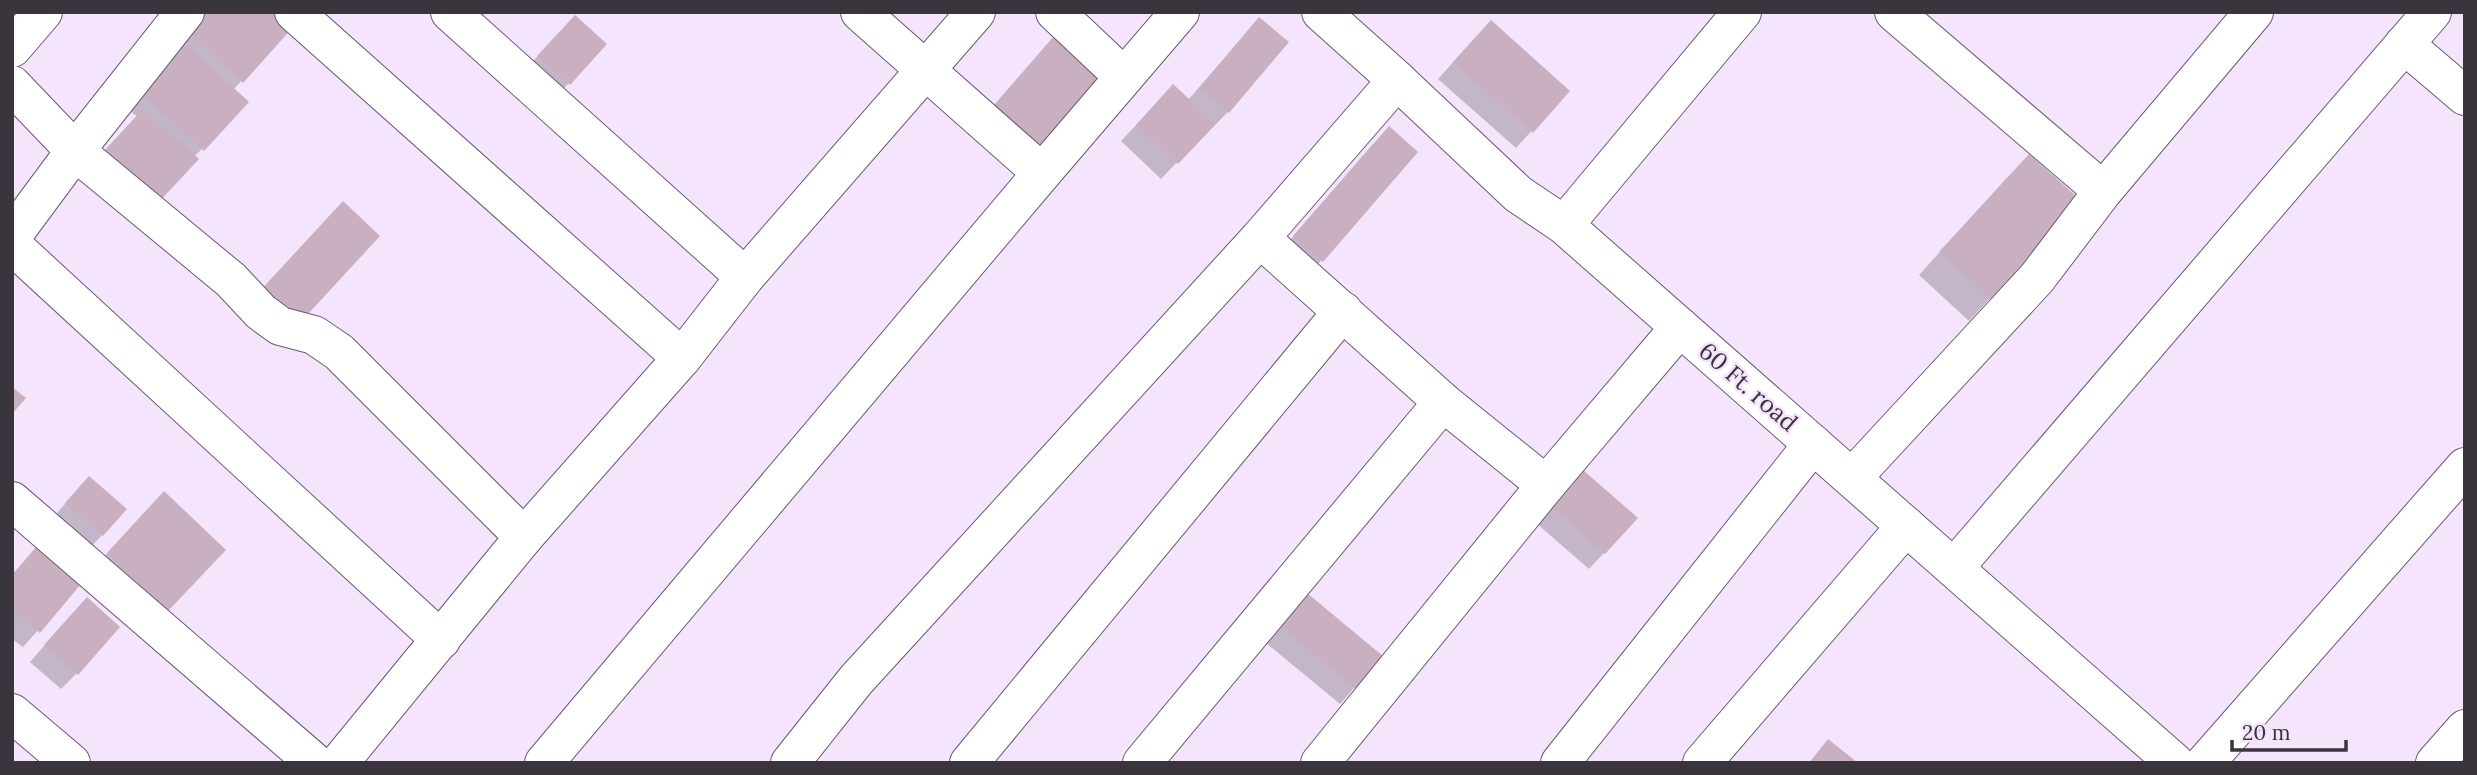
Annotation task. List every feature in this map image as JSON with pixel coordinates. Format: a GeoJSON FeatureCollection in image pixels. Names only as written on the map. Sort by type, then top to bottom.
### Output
{"type":"FeatureCollection","features":[{"type":"Feature","properties":{"kind":"street"},"geometry":{"type":"LineString","coordinates":[[12,48],[43,12]]}},
{"type":"Feature","properties":{"kind":"street"},"geometry":{"type":"LineString","coordinates":[[12,236],[75,151],[186,12]]}},
{"type":"Feature","properties":{"kind":"street"},"geometry":{"type":"LineString","coordinates":[[294,12],[682,358]]}},
{"type":"Feature","properties":{"kind":"street"},"geometry":{"type":"LineString","coordinates":[[450,12],[745,277]]}},
{"type":"Feature","properties":{"kind":"street"},"geometry":{"type":"LineString","coordinates":[[860,12],[1042,173]]}},
{"type":"Feature","properties":{"kind":"street"},"geometry":{"type":"LineString","coordinates":[[339,763],[524,537],[682,358],[745,277],[976,12]]}},
{"type":"Feature","properties":{"kind":"street"},"geometry":{"type":"LineString","coordinates":[[1055,12],[1124,77]]}},
{"type":"Feature","properties":{"kind":"street"},"geometry":{"type":"LineString","coordinates":[[544,763],[1180,12]]}},
{"type":"Feature","properties":{"kind":"street","name":"60 Ft. road"},"geometry":{"type":"LineString","coordinates":[[1321,12],[1518,194],[1564,225],[2175,763]]}},
{"type":"Feature","properties":{"kind":"street"},"geometry":{"type":"LineString","coordinates":[[1564,225],[1742,12]]}},
{"type":"Feature","properties":{"kind":"street"},"geometry":{"type":"LineString","coordinates":[[1895,12],[2103,191]]}},
{"type":"Feature","properties":{"kind":"street"},"geometry":{"type":"LineString","coordinates":[[1852,478],[2037,278],[2103,191],[2254,12]]}},
{"type":"Feature","properties":{"kind":"street"},"geometry":{"type":"LineString","coordinates":[[1954,568],[2432,12]]}},
{"type":"Feature","properties":{"kind":"street"},"geometry":{"type":"LineString","coordinates":[[2404,44],[2465,96]]}},
{"type":"Feature","properties":{"kind":"street"},"geometry":{"type":"LineString","coordinates":[[790,763],[856,680],[1260,237],[1397,80]]}},
{"type":"Feature","properties":{"kind":"street"},"geometry":{"type":"LineString","coordinates":[[12,85],[75,151],[231,280],[261,312],[280,326],[314,335],[339,352],[524,537]]}},
{"type":"Feature","properties":{"kind":"street"},"geometry":{"type":"LineString","coordinates":[[1260,237],[1443,402],[1546,485]]}},
{"type":"Feature","properties":{"kind":"street"},"geometry":{"type":"LineString","coordinates":[[12,245],[441,640]]}},
{"type":"Feature","properties":{"kind":"street"},"geometry":{"type":"LineString","coordinates":[[969,763],[1343,311]]}},
{"type":"Feature","properties":{"kind":"street"},"geometry":{"type":"LineString","coordinates":[[1335,758],[1546,485],[1680,327]]}},
{"type":"Feature","properties":{"kind":"street"},"geometry":{"type":"LineString","coordinates":[[1142,763],[1443,402]]}},
{"type":"Feature","properties":{"kind":"street"},"geometry":{"type":"LineString","coordinates":[[1560,763],[1813,444]]}},
{"type":"Feature","properties":{"kind":"street"},"geometry":{"type":"LineString","coordinates":[[2205,763],[2465,467]]}},
{"type":"Feature","properties":{"kind":"street"},"geometry":{"type":"LineString","coordinates":[[12,501],[315,763]]}},
{"type":"Feature","properties":{"kind":"street"},"geometry":{"type":"LineString","coordinates":[[1702,763],[1906,526]]}},
{"type":"Feature","properties":{"kind":"street"},"geometry":{"type":"LineString","coordinates":[[12,713],[71,763]]}},
{"type":"Feature","properties":{"kind":"street"},"geometry":{"type":"LineString","coordinates":[[2435,763],[2465,729]]}},
{"type":"Feature","properties":{"kind":"building"},"geometry":{"type":"Polygon","coordinates":[[[192,12],[280,12],[295,25],[243,83],[180,26],[192,12]]]}},
{"type":"Feature","properties":{"kind":"building"},"geometry":{"type":"Polygon","coordinates":[[[575,15],[607,44],[570,85],[537,56],[575,15]]]}},
{"type":"Feature","properties":{"kind":"building"},"geometry":{"type":"Polygon","coordinates":[[[1259,17],[1289,42],[1229,113],[1199,88],[1259,17]]]}},
{"type":"Feature","properties":{"kind":"building"},"geometry":{"type":"Polygon","coordinates":[[[1491,20],[1570,91],[1533,133],[1453,62],[1491,20]]]}},
{"type":"Feature","properties":{"kind":"building"},"geometry":{"type":"Polygon","coordinates":[[[1054,36],[1107,82],[1042,156],[989,111],[1054,36]]]}},
{"type":"Feature","properties":{"kind":"building"},"geometry":{"type":"Polygon","coordinates":[[[187,45],[249,102],[204,151],[142,94],[187,45]]]}},
{"type":"Feature","properties":{"kind":"building"},"geometry":{"type":"Polygon","coordinates":[[[1173,84],[1216,124],[1178,164],[1136,125],[1173,84]]]}},
{"type":"Feature","properties":{"kind":"building"},"geometry":{"type":"Polygon","coordinates":[[[143,109],[199,159],[157,204],[102,153],[143,109]]]}},
{"type":"Feature","properties":{"kind":"building"},"geometry":{"type":"Polygon","coordinates":[[[1389,126],[1418,152],[1323,262],[1293,236],[1389,126]]]}},
{"type":"Feature","properties":{"kind":"building"},"geometry":{"type":"Polygon","coordinates":[[[2029,154],[2083,202],[1992,300],[1939,252],[2029,154]]]}},
{"type":"Feature","properties":{"kind":"building"},"geometry":{"type":"Polygon","coordinates":[[[343,201],[380,236],[296,327],[258,293],[343,201]]]}},
{"type":"Feature","properties":{"kind":"building"},"geometry":{"type":"Polygon","coordinates":[[[12,387],[26,398],[12,414],[12,387]]]}},
{"type":"Feature","properties":{"kind":"building"},"geometry":{"type":"Polygon","coordinates":[[[1575,463],[1638,518],[1605,554],[1543,499],[1575,463]]]}},
{"type":"Feature","properties":{"kind":"building"},"geometry":{"type":"Polygon","coordinates":[[[89,476],[127,509],[103,536],[65,503],[89,476]]]}},
{"type":"Feature","properties":{"kind":"building"},"geometry":{"type":"Polygon","coordinates":[[[164,491],[226,550],[168,611],[107,553],[164,491]]]}},
{"type":"Feature","properties":{"kind":"building"},"geometry":{"type":"Polygon","coordinates":[[[37,546],[81,584],[40,633],[12,610],[12,575],[37,546]]]}},
{"type":"Feature","properties":{"kind":"building"},"geometry":{"type":"Polygon","coordinates":[[[1307,593],[1384,657],[1357,690],[1280,626],[1307,593]]]}},
{"type":"Feature","properties":{"kind":"building"},"geometry":{"type":"Polygon","coordinates":[[[87,597],[120,627],[78,675],[44,645],[87,597]]]}},
{"type":"Feature","properties":{"kind":"building"},"geometry":{"type":"Polygon","coordinates":[[[1828,739],[1858,763],[1809,763],[1828,739]]]}}]}
